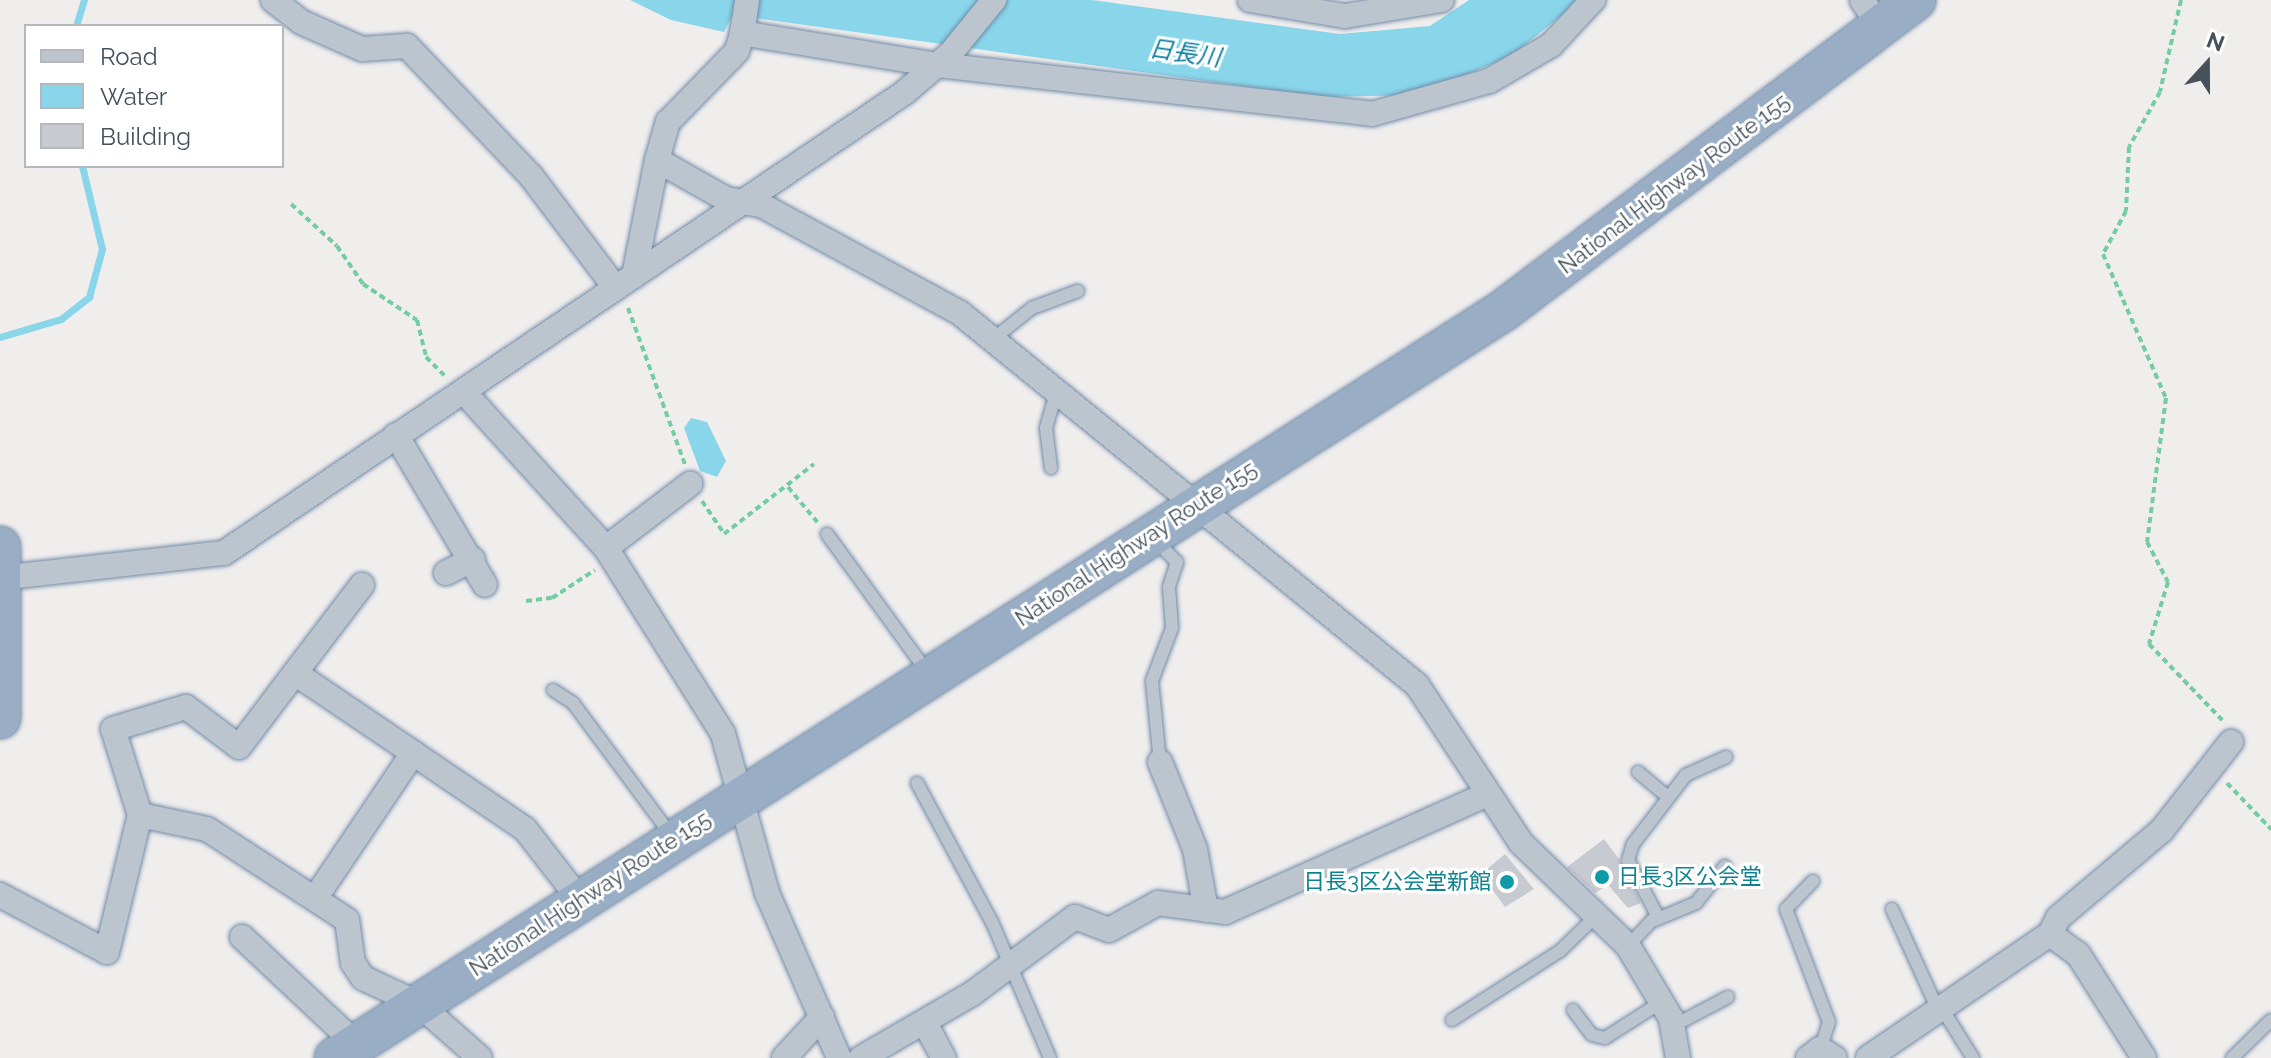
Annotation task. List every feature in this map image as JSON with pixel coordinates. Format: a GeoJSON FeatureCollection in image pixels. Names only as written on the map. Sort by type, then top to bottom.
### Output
{"type":"FeatureCollection","features":[{"type":"Feature","properties":{"kind":"highway","name":"National Highway Route 155"},"geometry":{"type":"LineString","coordinates":[[346,1051],[1151,533],[1504,310],[1871,14],[1915,0]]}},
{"type":"Feature","properties":{"kind":"highway"},"geometry":{"type":"LineString","coordinates":[[0,718],[1,568]]}},
{"type":"Feature","properties":{"kind":"street"},"geometry":{"type":"LineString","coordinates":[[273,0],[301,22],[362,49],[407,46],[531,176],[624,283]]}},
{"type":"Feature","properties":{"kind":"street"},"geometry":{"type":"LineString","coordinates":[[624,283],[668,122],[737,51],[747,0]]}},
{"type":"Feature","properties":{"kind":"street"},"geometry":{"type":"LineString","coordinates":[[1,568],[224,553],[624,283],[944,60],[994,0]]}},
{"type":"Feature","properties":{"kind":"street"},"geometry":{"type":"LineString","coordinates":[[1250,0],[1345,16],[1442,0]]}},
{"type":"Feature","properties":{"kind":"street"},"geometry":{"type":"LineString","coordinates":[[742,33],[1372,114],[1489,81],[1551,45],[1593,0]]}},
{"type":"Feature","properties":{"kind":"street"},"geometry":{"type":"LineString","coordinates":[[657,160],[740,202],[761,205],[960,313],[1193,507],[1417,685],[1521,843],[1594,918],[1628,946],[1663,1001],[1673,1026],[1678,1058]]}},
{"type":"Feature","properties":{"kind":"street"},"geometry":{"type":"LineString","coordinates":[[461,392],[610,553],[723,734],[767,893],[839,1058]]}},
{"type":"Feature","properties":{"kind":"street"},"geometry":{"type":"LineString","coordinates":[[396,435],[473,559],[485,585]]}},
{"type":"Feature","properties":{"kind":"street"},"geometry":{"type":"LineString","coordinates":[[610,553],[690,484]]}},
{"type":"Feature","properties":{"kind":"street"},"geometry":{"type":"LineString","coordinates":[[446,573],[473,559]]}},
{"type":"Feature","properties":{"kind":"street"},"geometry":{"type":"LineString","coordinates":[[0,895],[107,952],[140,815],[113,729],[186,707],[239,747],[362,585]]}},
{"type":"Feature","properties":{"kind":"street"},"geometry":{"type":"LineString","coordinates":[[295,673],[525,829],[580,900]]}},
{"type":"Feature","properties":{"kind":"street"},"geometry":{"type":"LineString","coordinates":[[1868,1058],[1941,1012],[2050,934],[2058,918],[2162,830],[2231,742]]}},
{"type":"Feature","properties":{"kind":"street"},"geometry":{"type":"LineString","coordinates":[[316,897],[413,753]]}},
{"type":"Feature","properties":{"kind":"street"},"geometry":{"type":"LineString","coordinates":[[1160,762],[1195,849],[1206,910]]}},
{"type":"Feature","properties":{"kind":"street"},"geometry":{"type":"LineString","coordinates":[[861,1058],[925,1023],[1011,966],[1075,917],[1109,930],[1158,903],[1225,912],[1487,794]]}},
{"type":"Feature","properties":{"kind":"street"},"geometry":{"type":"LineString","coordinates":[[140,815],[207,829],[316,897],[347,920],[353,963],[363,978],[419,1004],[480,1058]]}},
{"type":"Feature","properties":{"kind":"street"},"geometry":{"type":"LineString","coordinates":[[2050,934],[2078,954],[2144,1058]]}},
{"type":"Feature","properties":{"kind":"street"},"geometry":{"type":"LineString","coordinates":[[242,937],[346,1051]]}},
{"type":"Feature","properties":{"kind":"street"},"geometry":{"type":"LineString","coordinates":[[784,1058],[822,1017]]}},
{"type":"Feature","properties":{"kind":"street"},"geometry":{"type":"LineString","coordinates":[[925,1023],[944,1058]]}},
{"type":"Feature","properties":{"kind":"lane"},"geometry":{"type":"LineString","coordinates":[[992,340],[1032,308],[1078,291]]}},
{"type":"Feature","properties":{"kind":"lane"},"geometry":{"type":"LineString","coordinates":[[1051,468],[1046,428],[1056,393]]}},
{"type":"Feature","properties":{"kind":"lane"},"geometry":{"type":"LineString","coordinates":[[1151,533],[1177,562],[1169,587],[1172,628],[1152,681],[1160,762]]}},
{"type":"Feature","properties":{"kind":"lane"},"geometry":{"type":"LineString","coordinates":[[827,534],[930,675]]}},
{"type":"Feature","properties":{"kind":"lane"},"geometry":{"type":"LineString","coordinates":[[553,690],[573,703],[673,840]]}},
{"type":"Feature","properties":{"kind":"lane"},"geometry":{"type":"LineString","coordinates":[[1655,920],[1628,860],[1668,797],[1695,768],[1726,757]]}},
{"type":"Feature","properties":{"kind":"lane"},"geometry":{"type":"LineString","coordinates":[[1638,772],[1668,797]]}},
{"type":"Feature","properties":{"kind":"lane"},"geometry":{"type":"LineString","coordinates":[[917,783],[1011,966],[1050,1058]]}},
{"type":"Feature","properties":{"kind":"lane"},"geometry":{"type":"LineString","coordinates":[[1628,946],[1655,920],[1696,903],[1725,866]]}},
{"type":"Feature","properties":{"kind":"lane"},"geometry":{"type":"LineString","coordinates":[[1813,881],[1786,909],[1829,1022],[1821,1055]]}},
{"type":"Feature","properties":{"kind":"lane"},"geometry":{"type":"LineString","coordinates":[[1892,909],[1941,1012],[1973,1058]]}},
{"type":"Feature","properties":{"kind":"lane"},"geometry":{"type":"LineString","coordinates":[[1452,1020],[1560,951],[1594,918]]}},
{"type":"Feature","properties":{"kind":"lane"},"geometry":{"type":"LineString","coordinates":[[1673,1026],[1728,997]]}},
{"type":"Feature","properties":{"kind":"lane"},"geometry":{"type":"LineString","coordinates":[[1573,1010],[1592,1035],[1605,1038],[1663,1001]]}},
{"type":"Feature","properties":{"kind":"lane"},"geometry":{"type":"LineString","coordinates":[[2232,1058],[2271,1020]]}},
{"type":"Feature","properties":{"kind":"path"},"geometry":{"type":"LineString","coordinates":[[2181,0],[2160,92],[2129,147],[2126,211],[2103,254],[2166,398],[2147,542],[2168,582],[2149,644],[2228,725],[2231,742]]}},
{"type":"Feature","properties":{"kind":"path"},"geometry":{"type":"LineString","coordinates":[[291,204],[337,246],[363,284],[417,320],[426,357],[461,392]]}},
{"type":"Feature","properties":{"kind":"path"},"geometry":{"type":"LineString","coordinates":[[624,283],[690,484],[724,534],[814,464]]}},
{"type":"Feature","properties":{"kind":"path"},"geometry":{"type":"LineString","coordinates":[[788,486],[827,534]]}},
{"type":"Feature","properties":{"kind":"path"},"geometry":{"type":"LineString","coordinates":[[526,601],[552,598],[610,553]]}},
{"type":"Feature","properties":{"kind":"path"},"geometry":{"type":"LineString","coordinates":[[2212,766],[2271,829]]}},
{"type":"Feature","properties":{"kind":"water","name":"日長川"},"geometry":{"type":"Polygon","coordinates":[[[630,0],[1092,0],[1340,34],[1430,26],[1469,0],[1581,0],[1511,56],[1418,95],[1320,97],[733,15],[724,32],[671,20],[630,0]]]}},
{"type":"Feature","properties":{"kind":"water"},"geometry":{"type":"Polygon","coordinates":[[[691,418],[707,422],[726,461],[717,477],[700,471],[684,428],[691,418]]]}},
{"type":"Feature","properties":{"kind":"building","name":"日長3区公会堂"},"geometry":{"type":"Polygon","coordinates":[[[1604,839],[1619,859],[1641,903],[1628,908],[1608,885],[1595,893],[1567,867],[1604,839]]]}},
{"type":"Feature","properties":{"kind":"building","name":"日長3区公会堂新館"},"geometry":{"type":"Polygon","coordinates":[[[1505,854],[1534,889],[1505,907],[1481,874],[1505,854]]]}},
{"type":"Feature","properties":{"kind":"waterway"},"geometry":{"type":"LineString","coordinates":[[77,24],[84,0]]}},
{"type":"Feature","properties":{"kind":"waterway"},"geometry":{"type":"LineString","coordinates":[[0,337],[61,319],[89,297],[102,249],[82,168]]}},
{"type":"Feature","properties":{"kind":"place","name":"日長3区公会堂"},"geometry":{"type":"Point","coordinates":[1602,877]}},
{"type":"Feature","properties":{"kind":"place","name":"日長3区公会堂新館"},"geometry":{"type":"Point","coordinates":[1507,882]}}]}
